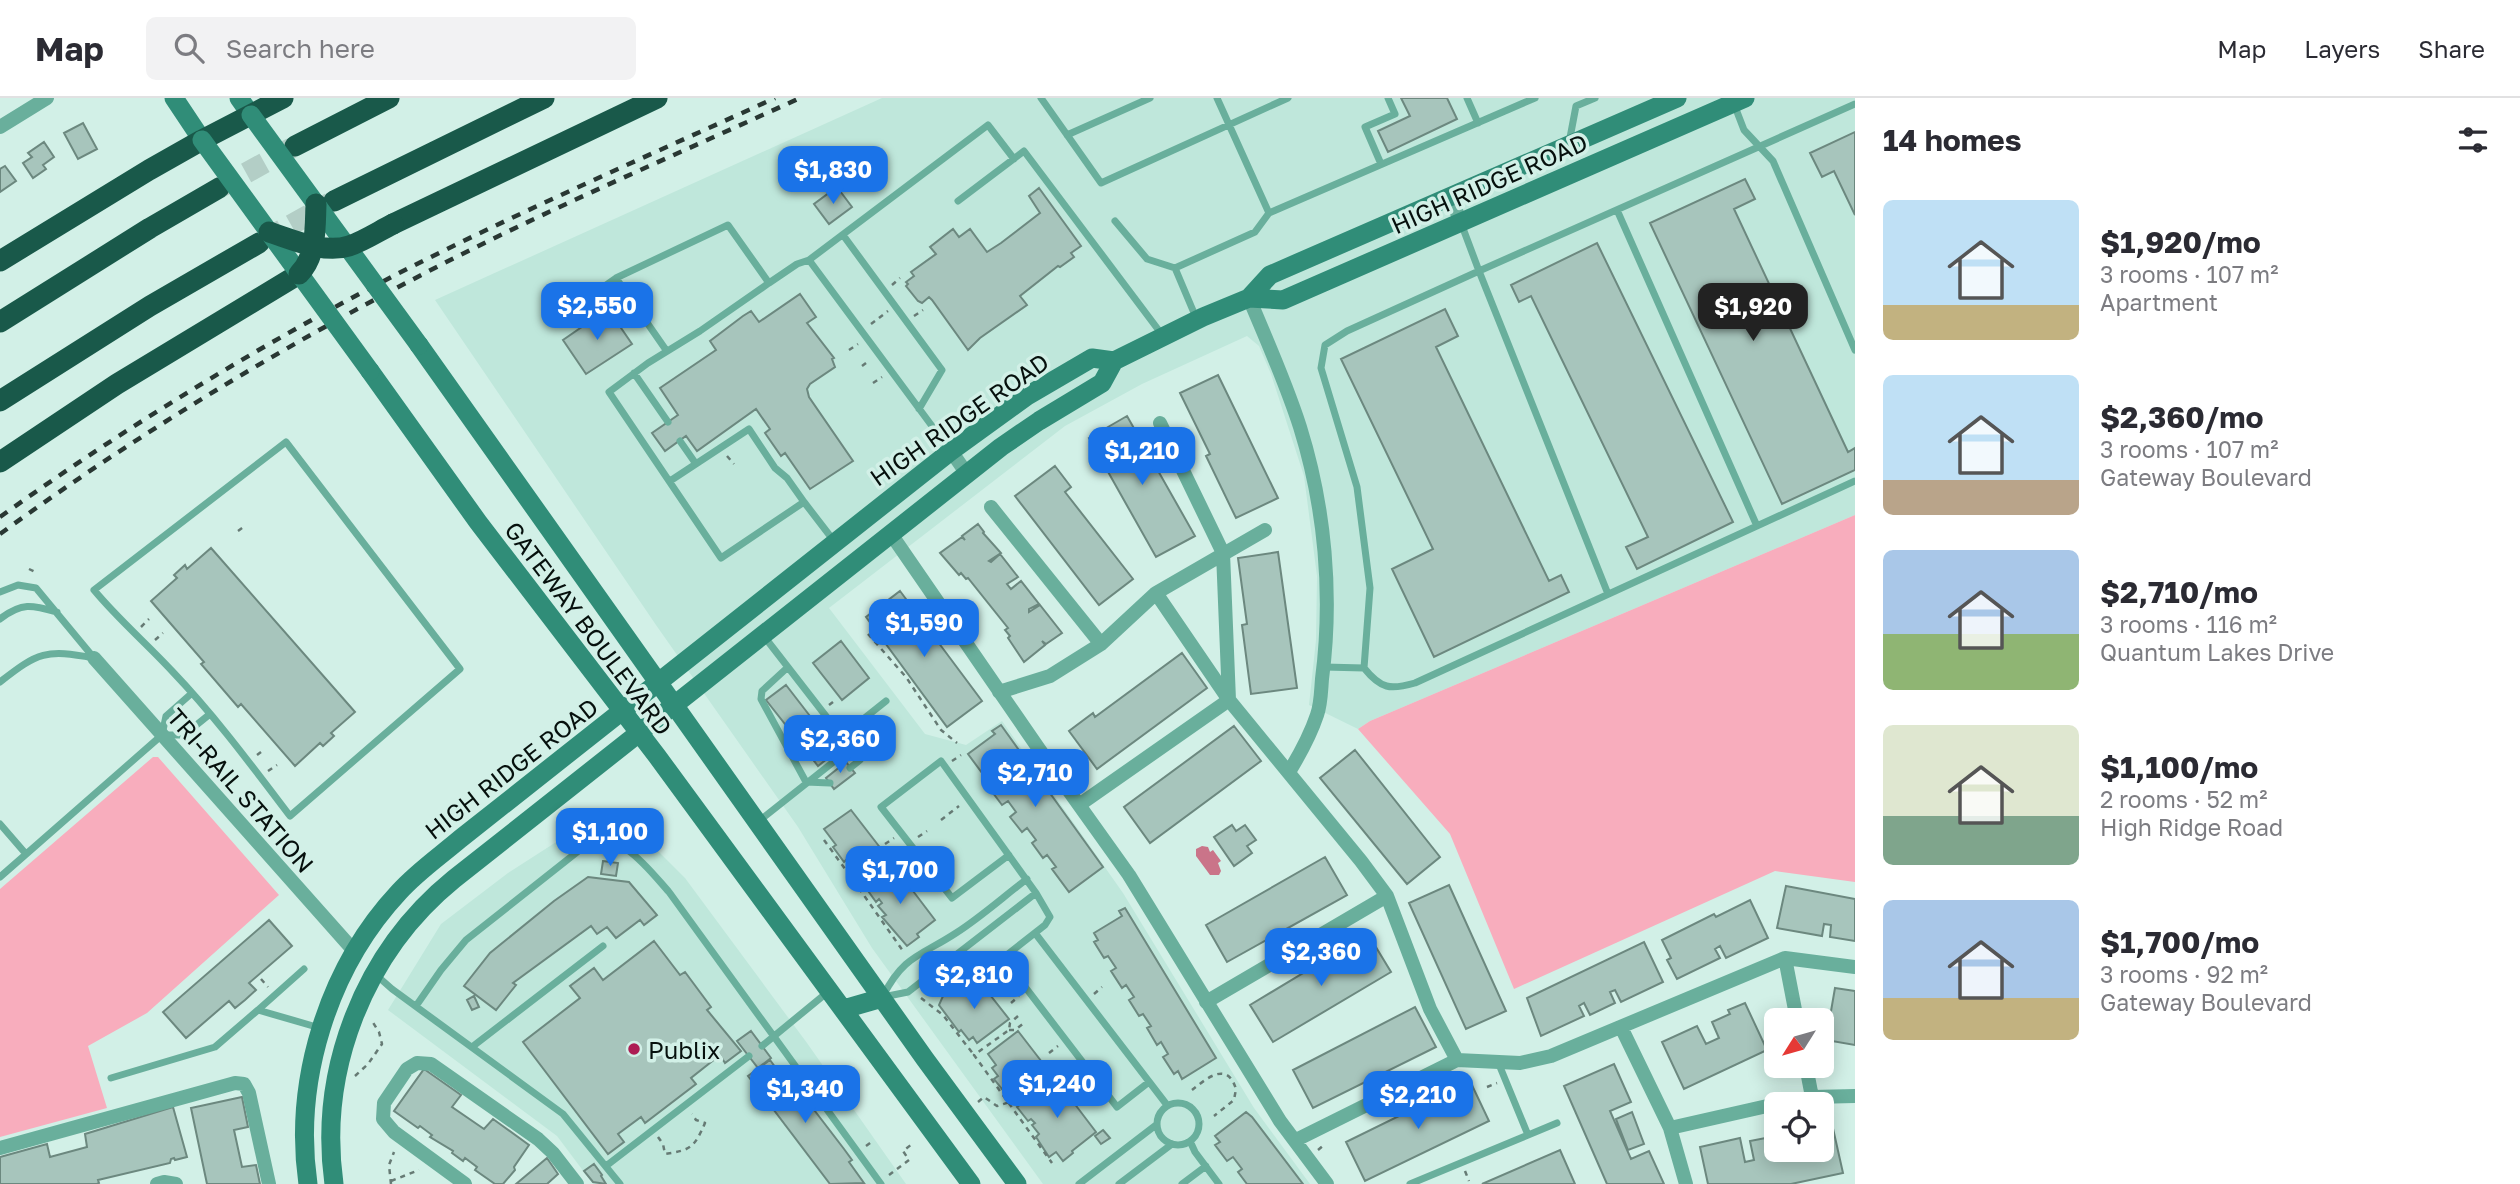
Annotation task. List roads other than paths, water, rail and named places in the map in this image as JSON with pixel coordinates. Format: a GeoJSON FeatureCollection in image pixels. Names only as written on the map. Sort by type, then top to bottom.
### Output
{"type":"FeatureCollection","features":[{"type":"Feature","properties":{"kind":"highway"},"geometry":{"type":"LineString","coordinates":[[0,261],[202,139],[245,107],[283,98]]}},
{"type":"Feature","properties":{"kind":"highway"},"geometry":{"type":"LineString","coordinates":[[295,146],[388,98]]}},
{"type":"Feature","properties":{"kind":"highway"},"geometry":{"type":"LineString","coordinates":[[0,462],[128,377],[293,278],[307,264],[325,202],[544,98]]}},
{"type":"Feature","properties":{"kind":"highway"},"geometry":{"type":"LineString","coordinates":[[0,401],[105,333],[264,237],[328,248],[347,247],[657,98]]}},
{"type":"Feature","properties":{"kind":"highway"},"geometry":{"type":"LineString","coordinates":[[0,322],[138,235],[219,188]]}},
{"type":"Feature","properties":{"kind":"street"},"geometry":{"type":"LineString","coordinates":[[0,127],[47,98]]}},
{"type":"Feature","properties":{"kind":"street","name":"GATEWAY BOULEVARD"},"geometry":{"type":"LineString","coordinates":[[174,98],[293,278],[370,371],[478,522],[623,711],[971,1184]]}},
{"type":"Feature","properties":{"kind":"street","name":"HIGH RIDGE ROAD"},"geometry":{"type":"LineString","coordinates":[[308,1184],[304,1145],[305,1107],[321,1029],[355,952],[389,903],[420,872],[834,542],[1027,396],[1092,358],[1114,361],[1249,298],[1270,275],[1677,98]]}},
{"type":"Feature","properties":{"kind":"street","name":"HIGH RIDGE ROAD"},"geometry":{"type":"LineString","coordinates":[[1249,298],[1283,300],[1740,101]]}},
{"type":"Feature","properties":{"kind":"street","name":"GATEWAY BOULEVARD"},"geometry":{"type":"LineString","coordinates":[[245,107],[325,202],[347,247],[1017,1184]]}},
{"type":"Feature","properties":{"kind":"street"},"geometry":{"type":"LineString","coordinates":[[1451,198],[1461,223]]}},
{"type":"Feature","properties":{"kind":"street"},"geometry":{"type":"LineString","coordinates":[[1249,298],[1286,384],[1312,472],[1326,564],[1324,667],[1318,713],[1304,747],[1289,772]]}},
{"type":"Feature","properties":{"kind":"street","name":"HIGH RIDGE ROAD"},"geometry":{"type":"LineString","coordinates":[[334,1184],[331,1155],[332,1109],[349,1029],[374,973],[397,937],[440,890],[967,474],[1039,421],[1102,383],[1114,361]]}},
{"type":"Feature","properties":{"kind":"street"},"geometry":{"type":"LineString","coordinates":[[1160,423],[1223,553],[1229,700]]}},
{"type":"Feature","properties":{"kind":"street"},"geometry":{"type":"LineString","coordinates":[[951,451],[967,474]]}},
{"type":"Feature","properties":{"kind":"street"},"geometry":{"type":"LineString","coordinates":[[991,507],[1101,644]]}},
{"type":"Feature","properties":{"kind":"street"},"geometry":{"type":"LineString","coordinates":[[999,692],[1050,676],[1101,644],[1156,593],[1265,530]]}},
{"type":"Feature","properties":{"kind":"street"},"geometry":{"type":"LineString","coordinates":[[891,534],[1129,875],[1280,1121],[1327,1184]]}},
{"type":"Feature","properties":{"kind":"street"},"geometry":{"type":"LineString","coordinates":[[1156,593],[1229,700],[1387,897],[1430,1009],[1457,1060]]}},
{"type":"Feature","properties":{"kind":"street","name":"TRI-RAIL STATION"},"geometry":{"type":"LineString","coordinates":[[94,658],[355,952]]}},
{"type":"Feature","properties":{"kind":"street"},"geometry":{"type":"LineString","coordinates":[[1079,805],[1229,700]]}},
{"type":"Feature","properties":{"kind":"street"},"geometry":{"type":"LineString","coordinates":[[1206,1002],[1387,897]]}},
{"type":"Feature","properties":{"kind":"street"},"geometry":{"type":"LineString","coordinates":[[355,952],[374,973]]}},
{"type":"Feature","properties":{"kind":"street"},"geometry":{"type":"LineString","coordinates":[[1296,1140],[1457,1060],[1520,1063],[1551,1056],[1785,958],[1855,967]]}},
{"type":"Feature","properties":{"kind":"street"},"geometry":{"type":"LineString","coordinates":[[1785,958],[1795,1008]]}},
{"type":"Feature","properties":{"kind":"street"},"geometry":{"type":"LineString","coordinates":[[844,1009],[882,998]]}},
{"type":"Feature","properties":{"kind":"street"},"geometry":{"type":"LineString","coordinates":[[1621,1027],[1670,1128],[1686,1184]]}},
{"type":"Feature","properties":{"kind":"street"},"geometry":{"type":"LineString","coordinates":[[465,1184],[394,1132],[383,1119],[384,1103],[407,1069],[417,1063],[431,1064],[538,1139],[553,1153],[577,1184]]}},
{"type":"Feature","properties":{"kind":"street"},"geometry":{"type":"LineString","coordinates":[[0,1148],[235,1083],[244,1084],[249,1093],[269,1184]]}},
{"type":"Feature","properties":{"kind":"street"},"geometry":{"type":"LineString","coordinates":[[1834,1096],[1855,1096]]}},
{"type":"Feature","properties":{"kind":"street"},"geometry":{"type":"LineString","coordinates":[[305,1107],[332,1109]]}},
{"type":"Feature","properties":{"kind":"street"},"geometry":{"type":"LineString","coordinates":[[1670,1128],[1764,1107]]}},
{"type":"Feature","properties":{"kind":"street"},"geometry":{"type":"LineString","coordinates":[[158,1184],[176,1184]]}},
{"type":"Feature","properties":{"kind":"lane"},"geometry":{"type":"LineString","coordinates":[[1041,98],[1101,183],[1288,98]]}},
{"type":"Feature","properties":{"kind":"lane"},"geometry":{"type":"LineString","coordinates":[[1068,135],[1150,98]]}},
{"type":"Feature","properties":{"kind":"lane"},"geometry":{"type":"LineString","coordinates":[[1217,98],[1269,213]]}},
{"type":"Feature","properties":{"kind":"lane"},"geometry":{"type":"LineString","coordinates":[[1381,164],[1365,127],[1395,114],[1388,98]]}},
{"type":"Feature","properties":{"kind":"lane"},"geometry":{"type":"LineString","coordinates":[[1466,98],[1478,122]]}},
{"type":"Feature","properties":{"kind":"lane"},"geometry":{"type":"LineString","coordinates":[[1115,221],[1147,258],[1175,268],[1255,232],[1269,213],[1535,98]]}},
{"type":"Feature","properties":{"kind":"lane"},"geometry":{"type":"LineString","coordinates":[[1568,144],[1576,106],[1595,98]]}},
{"type":"Feature","properties":{"kind":"lane"},"geometry":{"type":"LineString","coordinates":[[1740,101],[1744,130],[1773,161],[1855,350]]}},
{"type":"Feature","properties":{"kind":"lane"},"geometry":{"type":"LineString","coordinates":[[1855,104],[1347,331],[1325,345],[1321,368],[1357,488],[1370,588],[1364,668],[1375,682],[1395,689],[1415,683],[1855,481]]}},
{"type":"Feature","properties":{"kind":"lane"},"geometry":{"type":"LineString","coordinates":[[804,502],[721,558],[609,392],[666,350],[710,325],[797,264],[809,260],[988,125],[1014,159]]}},
{"type":"Feature","properties":{"kind":"lane"},"geometry":{"type":"LineString","coordinates":[[958,201],[1024,151],[1163,337]]}},
{"type":"Feature","properties":{"kind":"lane"},"geometry":{"type":"LineString","coordinates":[[1617,211],[1757,526]]}},
{"type":"Feature","properties":{"kind":"lane"},"geometry":{"type":"LineString","coordinates":[[1461,223],[1608,594]]}},
{"type":"Feature","properties":{"kind":"lane"},"geometry":{"type":"LineString","coordinates":[[556,320],[616,278],[728,225],[769,283]]}},
{"type":"Feature","properties":{"kind":"lane"},"geometry":{"type":"LineString","coordinates":[[844,235],[942,370],[919,409]]}},
{"type":"Feature","properties":{"kind":"lane"},"geometry":{"type":"LineString","coordinates":[[809,260],[951,451]]}},
{"type":"Feature","properties":{"kind":"lane"},"geometry":{"type":"LineString","coordinates":[[1175,268],[1197,320]]}},
{"type":"Feature","properties":{"kind":"lane"},"geometry":{"type":"LineString","coordinates":[[616,278],[666,350]]}},
{"type":"Feature","properties":{"kind":"lane"},"geometry":{"type":"LineString","coordinates":[[634,373],[668,422]]}},
{"type":"Feature","properties":{"kind":"lane"},"geometry":{"type":"LineString","coordinates":[[670,481],[749,429],[775,468],[787,478],[834,542]]}},
{"type":"Feature","properties":{"kind":"lane"},"geometry":{"type":"LineString","coordinates":[[680,441],[696,464]]}},
{"type":"Feature","properties":{"kind":"lane"},"geometry":{"type":"LineString","coordinates":[[286,442],[460,669],[290,816],[210,714],[94,590],[286,442]]}},
{"type":"Feature","properties":{"kind":"lane"},"geometry":{"type":"LineString","coordinates":[[0,592],[18,585],[33,586],[94,658]]}},
{"type":"Feature","properties":{"kind":"lane"},"geometry":{"type":"LineString","coordinates":[[0,619],[23,606],[57,613]]}},
{"type":"Feature","properties":{"kind":"lane"},"geometry":{"type":"LineString","coordinates":[[762,635],[860,760],[850,768]]}},
{"type":"Feature","properties":{"kind":"lane"},"geometry":{"type":"LineString","coordinates":[[0,682],[24,663],[44,654],[58,652],[94,658]]}},
{"type":"Feature","properties":{"kind":"lane"},"geometry":{"type":"LineString","coordinates":[[788,667],[762,691],[761,699],[806,782]]}},
{"type":"Feature","properties":{"kind":"lane"},"geometry":{"type":"LineString","coordinates":[[1324,667],[1364,668]]}},
{"type":"Feature","properties":{"kind":"lane"},"geometry":{"type":"LineString","coordinates":[[0,877],[162,734],[166,716],[192,693]]}},
{"type":"Feature","properties":{"kind":"lane"},"geometry":{"type":"LineString","coordinates":[[842,736],[887,701]]}},
{"type":"Feature","properties":{"kind":"lane"},"geometry":{"type":"LineString","coordinates":[[162,734],[184,735],[210,714]]}},
{"type":"Feature","properties":{"kind":"lane"},"geometry":{"type":"LineString","coordinates":[[758,822],[851,748]]}},
{"type":"Feature","properties":{"kind":"lane"},"geometry":{"type":"LineString","coordinates":[[1009,855],[952,898],[881,807],[941,761],[1027,879],[1050,916],[1045,925],[1003,958],[1117,1107],[1149,1082]]}},
{"type":"Feature","properties":{"kind":"lane"},"geometry":{"type":"LineString","coordinates":[[806,782],[830,783]]}},
{"type":"Feature","properties":{"kind":"lane"},"geometry":{"type":"LineString","coordinates":[[0,824],[26,854]]}},
{"type":"Feature","properties":{"kind":"lane"},"geometry":{"type":"LineString","coordinates":[[416,1006],[441,970],[479,929],[586,845],[605,839],[618,844],[631,854],[669,892],[881,1184]]}},
{"type":"Feature","properties":{"kind":"lane"},"geometry":{"type":"LineString","coordinates":[[882,998],[894,974],[901,968],[923,950],[956,933],[1027,879]]}},
{"type":"Feature","properties":{"kind":"lane"},"geometry":{"type":"LineString","coordinates":[[882,998],[908,992],[1036,893]]}},
{"type":"Feature","properties":{"kind":"lane"},"geometry":{"type":"LineString","coordinates":[[1035,933],[1167,1105]]}},
{"type":"Feature","properties":{"kind":"lane"},"geometry":{"type":"LineString","coordinates":[[472,1047],[603,946]]}},
{"type":"Feature","properties":{"kind":"lane"},"geometry":{"type":"LineString","coordinates":[[111,1078],[215,1047],[304,970]]}},
{"type":"Feature","properties":{"kind":"lane"},"geometry":{"type":"LineString","coordinates":[[374,973],[387,986],[563,1114],[620,1184]]}},
{"type":"Feature","properties":{"kind":"lane"},"geometry":{"type":"LineString","coordinates":[[762,1046],[830,990]]}},
{"type":"Feature","properties":{"kind":"lane"},"geometry":{"type":"LineString","coordinates":[[258,1010],[321,1029]]}},
{"type":"Feature","properties":{"kind":"lane"},"geometry":{"type":"LineString","coordinates":[[606,1166],[749,1056]]}},
{"type":"Feature","properties":{"kind":"lane"},"geometry":{"type":"LineString","coordinates":[[1498,1062],[1528,1135]]}},
{"type":"Feature","properties":{"kind":"lane"},"geometry":{"type":"LineString","coordinates":[[1184,1103],[1196,1112],[1199,1127],[1185,1144],[1172,1144],[1161,1137],[1156,1125],[1158,1113],[1167,1105],[1184,1103]]}},
{"type":"Feature","properties":{"kind":"lane"},"geometry":{"type":"LineString","coordinates":[[1410,1184],[1557,1124]]}},
{"type":"Feature","properties":{"kind":"lane"},"geometry":{"type":"LineString","coordinates":[[1079,1184],[1156,1125]]}},
{"type":"Feature","properties":{"kind":"lane"},"geometry":{"type":"LineString","coordinates":[[1190,1141],[1219,1184]]}},
{"type":"Feature","properties":{"kind":"lane"},"geometry":{"type":"LineString","coordinates":[[1119,1184],[1172,1144]]}},
{"type":"Feature","properties":{"kind":"lane"},"geometry":{"type":"LineString","coordinates":[[1182,1184],[1206,1166]]}},
{"type":"Feature","properties":{"kind":"tunnel"},"geometry":{"type":"LineString","coordinates":[[219,188],[295,146]]}},
{"type":"Feature","properties":{"kind":"tunnel"},"geometry":{"type":"LineString","coordinates":[[264,240],[330,203]]}},
{"type":"Feature","properties":{"kind":"railway"},"geometry":{"type":"LineString","coordinates":[[0,517],[146,418],[349,299],[493,227],[775,98]]}},
{"type":"Feature","properties":{"kind":"railway"},"geometry":{"type":"LineString","coordinates":[[0,534],[198,401],[353,311],[503,234],[800,98]]}},
{"type":"Feature","properties":{"kind":"place","name":"Publix"},"geometry":{"type":"Point","coordinates":[634,1049]}}]}
